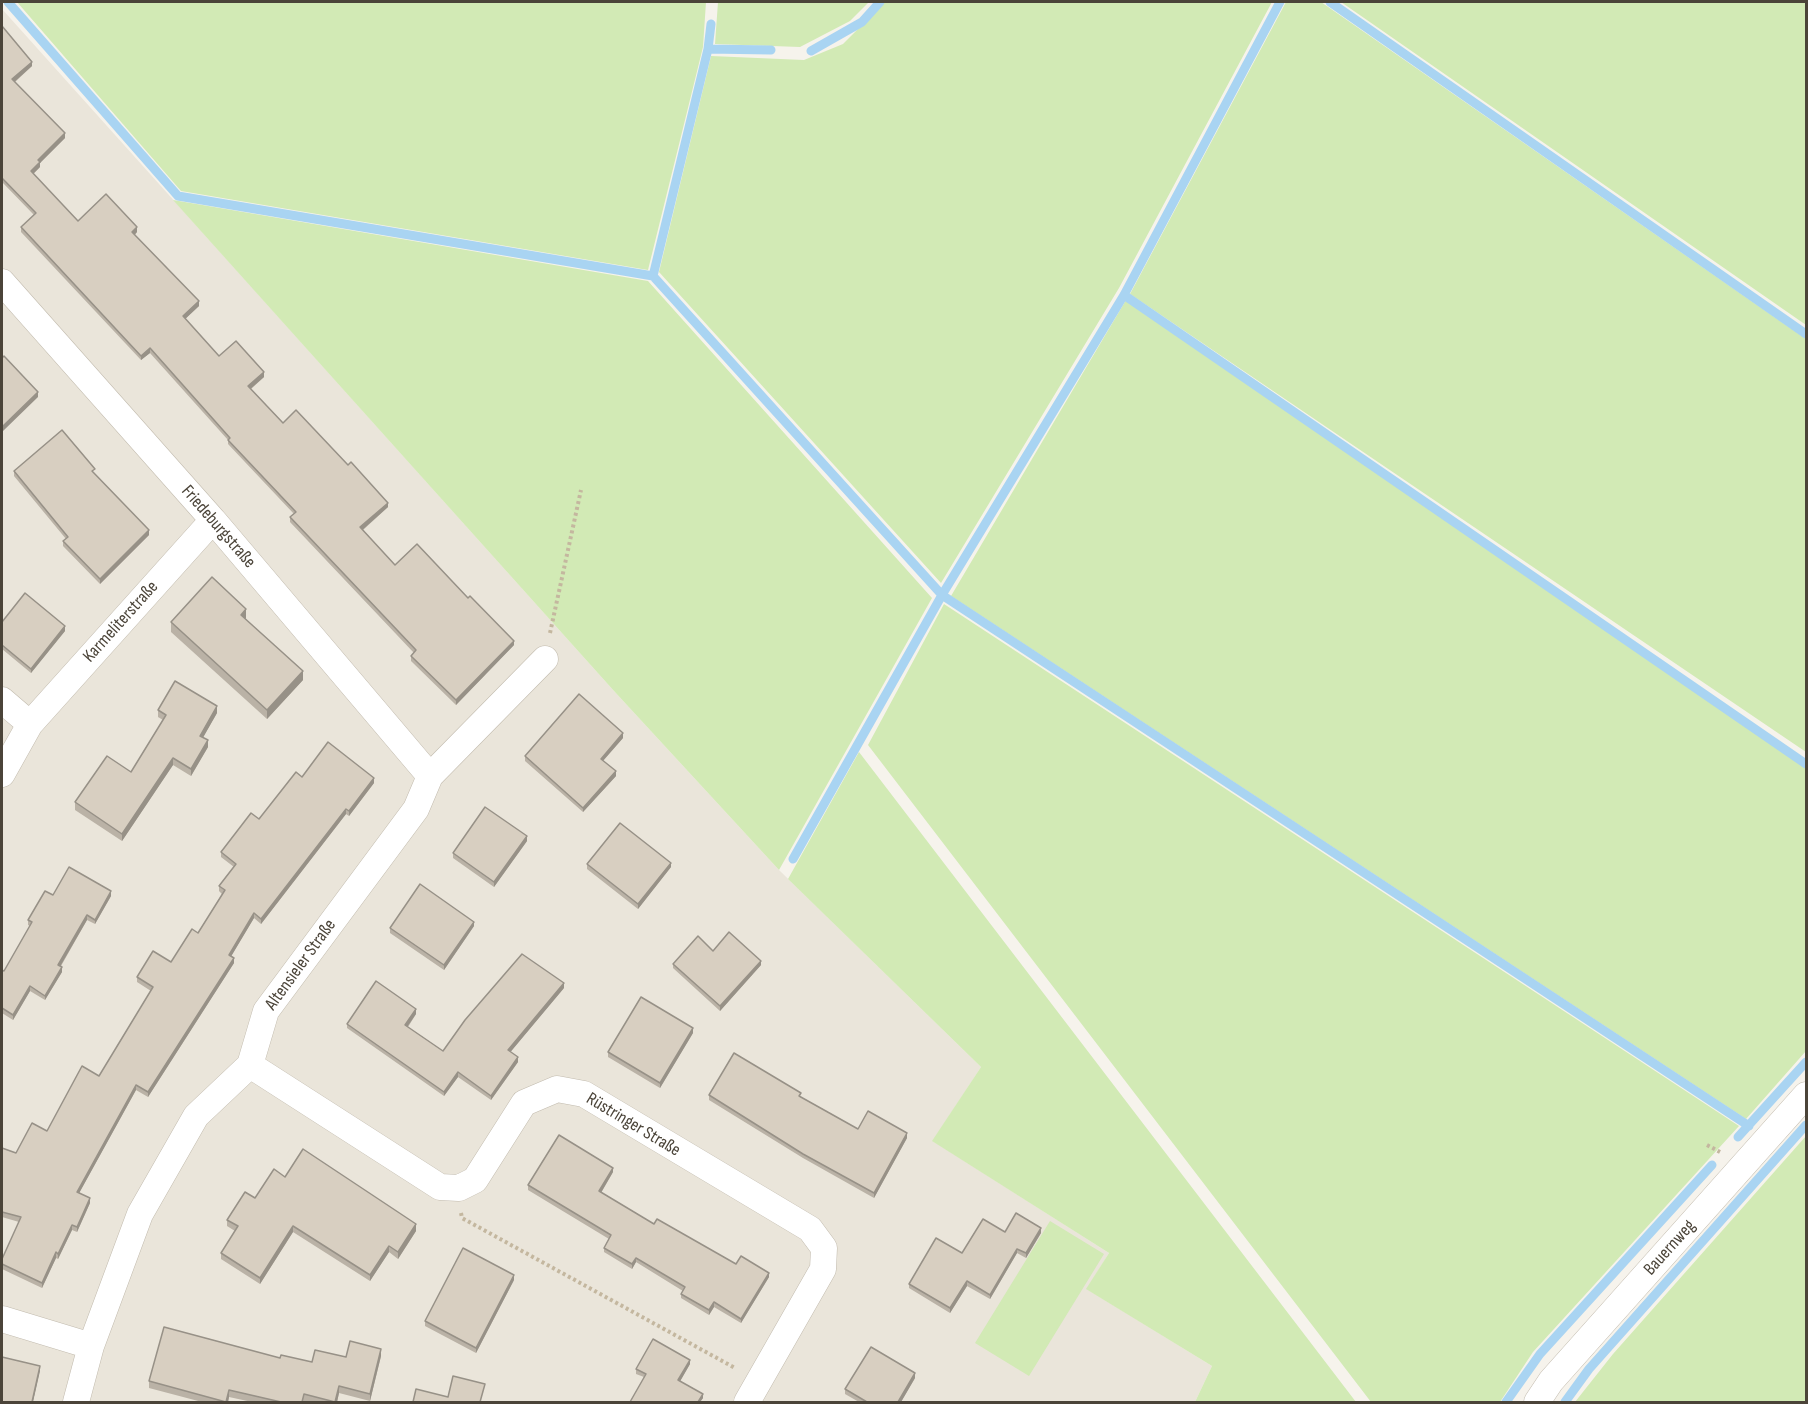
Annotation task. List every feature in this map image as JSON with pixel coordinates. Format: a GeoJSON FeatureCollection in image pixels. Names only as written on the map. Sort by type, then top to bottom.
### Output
{"type":"FeatureCollection","features":[{"type":"Feature","properties":{"kind":"street","name":"Friedeburgstraße"},"geometry":{"type":"LineString","coordinates":[[2,282],[213,520],[430,776]]}},
{"type":"Feature","properties":{"kind":"street","name":"Karmeliterstraße"},"geometry":{"type":"LineString","coordinates":[[2,774],[30,724],[213,520]]}},
{"type":"Feature","properties":{"kind":"street","name":"Altensieler Straße"},"geometry":{"type":"LineString","coordinates":[[250,1065],[266,1011],[416,808],[430,776],[545,659]]}},
{"type":"Feature","properties":{"kind":"street"},"geometry":{"type":"LineString","coordinates":[[2,700],[30,724]]}},
{"type":"Feature","properties":{"kind":"street"},"geometry":{"type":"LineString","coordinates":[[75,1402],[92,1346],[145,1204],[196,1116],[250,1065],[440,1187],[459,1188]]}},
{"type":"Feature","properties":{"kind":"street","name":"Rüstringer Straße"},"geometry":{"type":"LineString","coordinates":[[459,1188],[475,1180],[525,1103],[557,1089],[584,1094],[810,1229],[824,1248],[823,1269],[753,1392]]}},
{"type":"Feature","properties":{"kind":"street","name":"Bauernweg"},"geometry":{"type":"LineString","coordinates":[[1537,1402],[1551,1381],[1806,1095]]}},
{"type":"Feature","properties":{"kind":"street"},"geometry":{"type":"LineString","coordinates":[[2,1319],[92,1346]]}},
{"type":"Feature","properties":{"kind":"path"},"geometry":{"type":"LineString","coordinates":[[545,659],[581,490]]}},
{"type":"Feature","properties":{"kind":"path"},"geometry":{"type":"LineString","coordinates":[[459,1188],[462,1218],[753,1392]]}},
{"type":"Feature","properties":{"kind":"shaded area"},"geometry":{"type":"Polygon","coordinates":[[[2,9],[614,691],[779,870],[981,1067],[933,1141],[1109,1253],[1087,1289],[1212,1366],[1195,1402],[2,1402],[2,9]]]}},
{"type":"Feature","properties":{"kind":"green space"},"geometry":{"type":"Polygon","coordinates":[[[17,2],[706,2],[703,47],[648,270],[181,191],[17,2]]]}},
{"type":"Feature","properties":{"kind":"green space"},"geometry":{"type":"Polygon","coordinates":[[[718,2],[869,2],[850,21],[800,47],[715,44],[718,2]]]}},
{"type":"Feature","properties":{"kind":"green space"},"geometry":{"type":"Polygon","coordinates":[[[885,2],[1272,2],[1119,288],[941,583],[659,272],[711,56],[804,60],[843,44],[885,2]]]}},
{"type":"Feature","properties":{"kind":"green space"},"geometry":{"type":"Polygon","coordinates":[[[1286,2],[1321,2],[1806,339],[1806,752],[1130,294],[1286,2]]]}},
{"type":"Feature","properties":{"kind":"green space"},"geometry":{"type":"Polygon","coordinates":[[[1341,2],[1806,2],[1806,325],[1341,2]]]}},
{"type":"Feature","properties":{"kind":"green space"},"geometry":{"type":"Polygon","coordinates":[[[173,200],[648,281],[932,598],[779,870],[614,691],[173,200]]]}},
{"type":"Feature","properties":{"kind":"green space"},"geometry":{"type":"Polygon","coordinates":[[[1126,300],[1806,765],[1806,1051],[1746,1119],[951,596],[1126,300]]]}},
{"type":"Feature","properties":{"kind":"green space"},"geometry":{"type":"Polygon","coordinates":[[[944,604],[1739,1126],[1533,1352],[1500,1402],[1371,1402],[868,745],[944,604]]]}},
{"type":"Feature","properties":{"kind":"green space"},"geometry":{"type":"Polygon","coordinates":[[[859,752],[1356,1402],[1195,1402],[1212,1366],[1086,1289],[1109,1253],[932,1141],[981,1067],[788,879],[859,752]]]}},
{"type":"Feature","properties":{"kind":"green space"},"geometry":{"type":"Polygon","coordinates":[[[1806,1136],[1806,1402],[1575,1402],[1613,1354],[1806,1136]]]}},
{"type":"Feature","properties":{"kind":"green space"},"geometry":{"type":"Polygon","coordinates":[[[1050,1221],[1104,1254],[1029,1376],[975,1343],[1050,1221]]]}},
{"type":"Feature","properties":{"kind":"building"},"geometry":{"type":"Polygon","coordinates":[[[2,26],[32,62],[12,79],[65,133],[38,160],[40,162],[31,171],[78,221],[106,194],[137,227],[132,232],[199,301],[183,316],[219,356],[236,341],[264,372],[248,386],[283,423],[296,410],[348,465],[351,462],[388,503],[360,527],[395,565],[417,544],[468,598],[470,596],[514,641],[456,700],[411,656],[416,650],[290,517],[296,512],[228,440],[230,438],[150,348],[141,356],[21,227],[36,213],[2,178],[2,26]]]}},
{"type":"Feature","properties":{"kind":"building"},"geometry":{"type":"Polygon","coordinates":[[[4,356],[38,392],[2,427],[2,358],[4,356]]]}},
{"type":"Feature","properties":{"kind":"building"},"geometry":{"type":"Polygon","coordinates":[[[62,430],[95,469],[92,471],[149,530],[100,579],[63,541],[68,537],[14,471],[62,430]]]}},
{"type":"Feature","properties":{"kind":"building"},"geometry":{"type":"Polygon","coordinates":[[[212,577],[246,609],[241,615],[303,671],[267,710],[171,622],[212,577]]]}},
{"type":"Feature","properties":{"kind":"building"},"geometry":{"type":"Polygon","coordinates":[[[25,593],[65,626],[31,669],[2,645],[2,622],[25,593]]]}},
{"type":"Feature","properties":{"kind":"building"},"geometry":{"type":"Polygon","coordinates":[[[175,681],[217,706],[200,736],[208,740],[191,769],[173,758],[122,834],[75,802],[107,756],[131,772],[166,715],[158,710],[175,681]]]}},
{"type":"Feature","properties":{"kind":"building"},"geometry":{"type":"Polygon","coordinates":[[[579,694],[623,733],[601,759],[616,771],[583,808],[525,756],[579,694]]]}},
{"type":"Feature","properties":{"kind":"building"},"geometry":{"type":"Polygon","coordinates":[[[328,742],[374,778],[349,811],[346,809],[261,919],[254,913],[229,955],[234,958],[148,1092],[136,1085],[77,1192],[90,1198],[77,1227],[72,1225],[58,1254],[56,1252],[42,1283],[2,1264],[2,1259],[21,1217],[2,1212],[2,1148],[16,1153],[32,1123],[47,1131],[82,1066],[99,1076],[153,987],[137,977],[153,951],[171,962],[192,929],[198,933],[225,890],[219,886],[236,864],[221,852],[251,813],[259,819],[296,772],[302,777],[328,742]]]}},
{"type":"Feature","properties":{"kind":"building"},"geometry":{"type":"Polygon","coordinates":[[[485,807],[527,836],[494,882],[453,853],[485,807]]]}},
{"type":"Feature","properties":{"kind":"building"},"geometry":{"type":"Polygon","coordinates":[[[620,823],[671,863],[638,904],[587,864],[620,823]]]}},
{"type":"Feature","properties":{"kind":"building"},"geometry":{"type":"Polygon","coordinates":[[[69,867],[111,891],[95,920],[87,915],[58,965],[62,967],[45,996],[30,986],[13,1015],[2,1008],[2,970],[4,971],[32,922],[28,920],[45,891],[53,895],[69,867]]]}},
{"type":"Feature","properties":{"kind":"building"},"geometry":{"type":"Polygon","coordinates":[[[420,884],[474,922],[444,965],[390,928],[420,884]]]}},
{"type":"Feature","properties":{"kind":"building"},"geometry":{"type":"Polygon","coordinates":[[[729,932],[761,961],[720,1006],[673,964],[698,936],[713,951],[729,932]]]}},
{"type":"Feature","properties":{"kind":"building"},"geometry":{"type":"Polygon","coordinates":[[[522,954],[564,983],[508,1050],[518,1057],[491,1096],[458,1072],[444,1092],[347,1024],[376,981],[416,1009],[405,1025],[443,1051],[465,1020],[522,954]]]}},
{"type":"Feature","properties":{"kind":"building"},"geometry":{"type":"Polygon","coordinates":[[[641,997],[693,1028],[660,1083],[608,1052],[641,997]]]}},
{"type":"Feature","properties":{"kind":"building"},"geometry":{"type":"Polygon","coordinates":[[[734,1053],[801,1093],[799,1096],[858,1129],[868,1111],[907,1133],[874,1193],[803,1154],[709,1095],[734,1053]]]}},
{"type":"Feature","properties":{"kind":"building"},"geometry":{"type":"Polygon","coordinates":[[[559,1135],[613,1168],[599,1191],[654,1224],[657,1219],[736,1264],[741,1256],[769,1273],[741,1319],[714,1302],[709,1310],[681,1294],[685,1287],[636,1258],[632,1264],[604,1248],[611,1235],[528,1185],[559,1135]]]}},
{"type":"Feature","properties":{"kind":"building"},"geometry":{"type":"Polygon","coordinates":[[[303,1149],[416,1224],[398,1252],[389,1246],[370,1275],[293,1226],[260,1278],[221,1253],[238,1226],[227,1220],[245,1192],[255,1198],[274,1169],[285,1177],[303,1149]]]}},
{"type":"Feature","properties":{"kind":"building"},"geometry":{"type":"Polygon","coordinates":[[[1016,1213],[1041,1228],[1026,1253],[1017,1249],[990,1295],[967,1281],[950,1308],[909,1284],[936,1238],[962,1253],[983,1219],[1005,1232],[1016,1213]]]}},
{"type":"Feature","properties":{"kind":"building"},"geometry":{"type":"Polygon","coordinates":[[[463,1248],[514,1275],[476,1348],[425,1321],[463,1248]]]}},
{"type":"Feature","properties":{"kind":"building"},"geometry":{"type":"Polygon","coordinates":[[[164,1327],[280,1358],[281,1355],[312,1362],[315,1350],[346,1357],[350,1341],[381,1349],[370,1394],[339,1386],[335,1402],[304,1394],[302,1402],[281,1402],[229,1390],[226,1402],[149,1381],[164,1327]]]}},
{"type":"Feature","properties":{"kind":"building"},"geometry":{"type":"Polygon","coordinates":[[[653,1339],[690,1360],[678,1380],[703,1394],[698,1402],[630,1402],[646,1374],[636,1369],[653,1339]]]}},
{"type":"Feature","properties":{"kind":"building"},"geometry":{"type":"Polygon","coordinates":[[[871,1347],[915,1373],[898,1402],[867,1402],[845,1389],[871,1347]]]}},
{"type":"Feature","properties":{"kind":"building"},"geometry":{"type":"Polygon","coordinates":[[[2,1357],[40,1366],[32,1402],[2,1402],[2,1357]]]}},
{"type":"Feature","properties":{"kind":"building"},"geometry":{"type":"Polygon","coordinates":[[[453,1376],[485,1384],[480,1402],[413,1402],[416,1389],[448,1397],[453,1376]]]}},
{"type":"Feature","properties":{"kind":"waterway"},"geometry":{"type":"LineString","coordinates":[[8,2],[178,196],[653,276]]}},
{"type":"Feature","properties":{"kind":"waterway"},"geometry":{"type":"LineString","coordinates":[[811,51],[862,22],[880,2]]}},
{"type":"Feature","properties":{"kind":"waterway"},"geometry":{"type":"LineString","coordinates":[[793,859],[942,595],[1124,295],[1280,2]]}},
{"type":"Feature","properties":{"kind":"waterway"},"geometry":{"type":"LineString","coordinates":[[1330,2],[1806,334]]}},
{"type":"Feature","properties":{"kind":"waterway"},"geometry":{"type":"LineString","coordinates":[[711,24],[708,49],[653,276],[942,595],[1749,1126]]}},
{"type":"Feature","properties":{"kind":"waterway"},"geometry":{"type":"LineString","coordinates":[[708,49],[771,50]]}},
{"type":"Feature","properties":{"kind":"waterway"},"geometry":{"type":"LineString","coordinates":[[1124,295],[1806,764]]}},
{"type":"Feature","properties":{"kind":"waterway"},"geometry":{"type":"LineString","coordinates":[[1738,1137],[1806,1062]]}},
{"type":"Feature","properties":{"kind":"waterway"},"geometry":{"type":"LineString","coordinates":[[1565,1402],[1589,1369],[1806,1125]]}},
{"type":"Feature","properties":{"kind":"waterway"},"geometry":{"type":"LineString","coordinates":[[1506,1402],[1540,1354],[1712,1165]]}}]}
